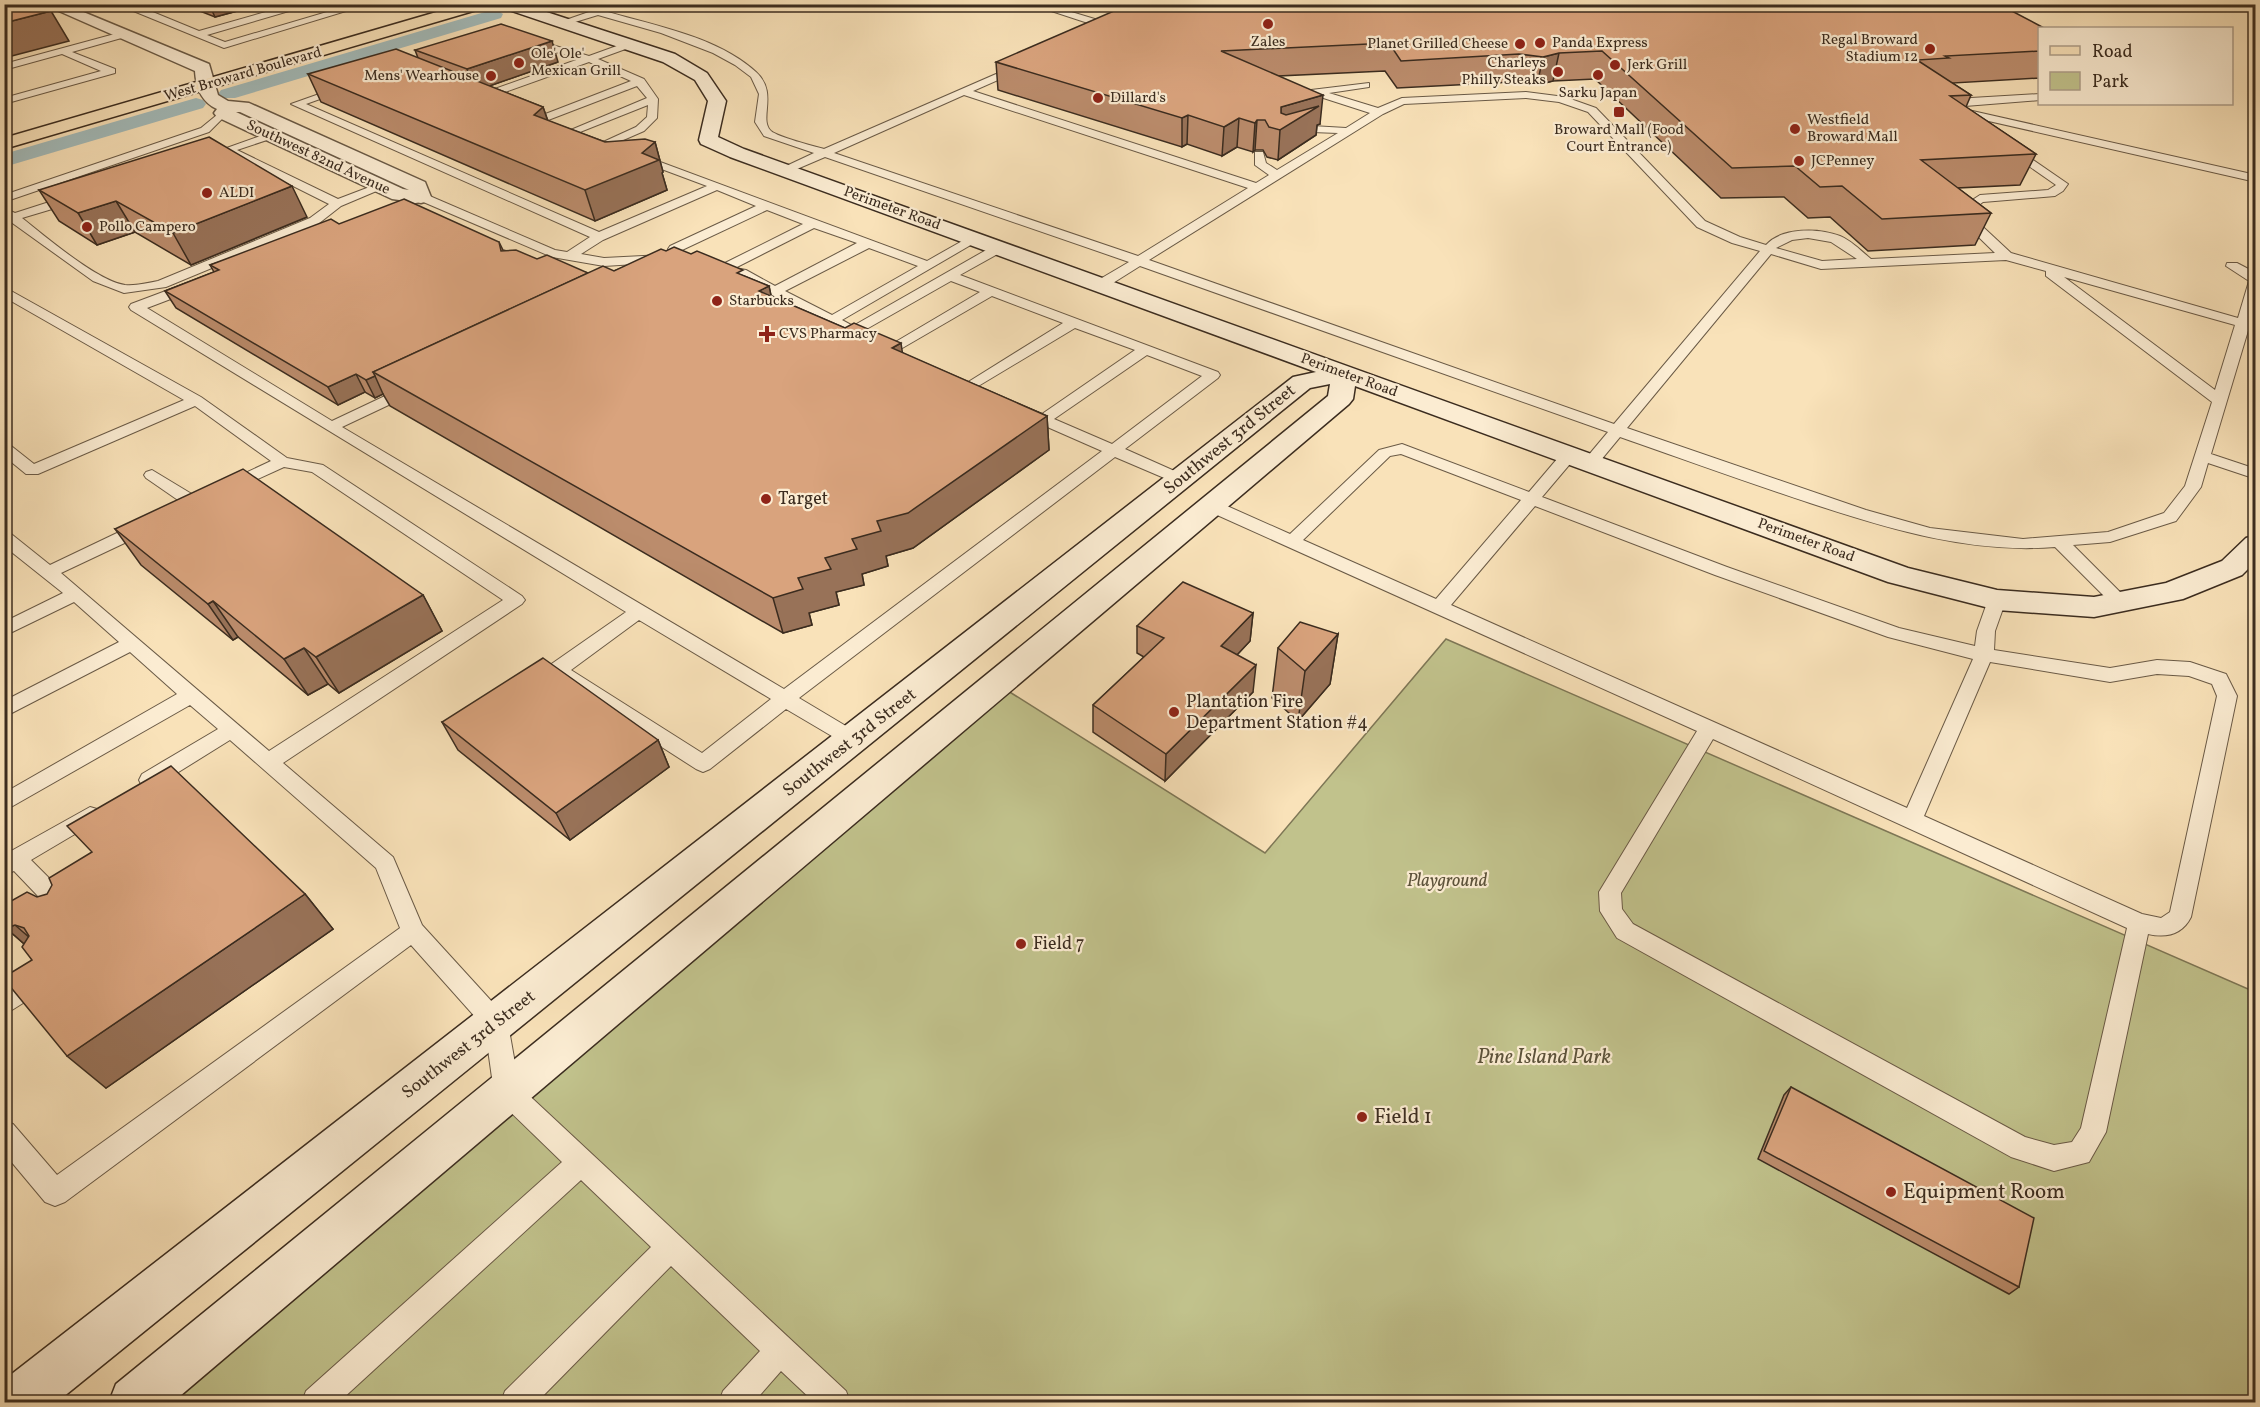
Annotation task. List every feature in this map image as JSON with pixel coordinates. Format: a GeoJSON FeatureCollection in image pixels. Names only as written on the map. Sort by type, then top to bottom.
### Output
{"type":"FeatureCollection","features":[{"type":"Feature","properties":{"kind":"main road"},"geometry":{"type":"LineString","coordinates":[[380,17],[424,4]]}},
{"type":"Feature","properties":{"kind":"main road","name":"West Broward Boulevard"},"geometry":{"type":"LineString","coordinates":[[4,144],[482,4]]}},
{"type":"Feature","properties":{"kind":"main road","name":"West Broward Boulevard"},"geometry":{"type":"LineString","coordinates":[[181,74],[208,66]]}},
{"type":"Feature","properties":{"kind":"street"},"geometry":{"type":"LineString","coordinates":[[50,4],[208,66],[204,86]]}},
{"type":"Feature","properties":{"kind":"street","name":"Perimeter Road"},"geometry":{"type":"LineString","coordinates":[[505,4],[669,58],[701,77],[717,101],[708,140],[1899,575],[1997,600],[2094,607],[2172,592],[2232,568],[2256,544]]}},
{"type":"Feature","properties":{"kind":"street","name":"Southwest 82nd Avenue"},"geometry":{"type":"LineString","coordinates":[[204,86],[212,99],[225,110],[269,136],[399,195],[421,197],[418,186],[243,107],[225,110]]}},
{"type":"Feature","properties":{"kind":"street"},"geometry":{"type":"LineString","coordinates":[[307,153],[328,146]]}},
{"type":"Feature","properties":{"kind":"street"},"geometry":{"type":"LineString","coordinates":[[134,1402],[1340,399],[1344,374]]}},
{"type":"Feature","properties":{"kind":"street","name":"Southwest 3rd Street"},"geometry":{"type":"LineString","coordinates":[[17,1402],[1182,480],[1302,382],[1344,374]]}},
{"type":"Feature","properties":{"kind":"street"},"geometry":{"type":"LineString","coordinates":[[1139,513],[1171,540]]}},
{"type":"Feature","properties":{"kind":"lane"},"geometry":{"type":"LineString","coordinates":[[147,4],[134,8],[224,45],[365,4]]}},
{"type":"Feature","properties":{"kind":"lane"},"geometry":{"type":"LineString","coordinates":[[199,34],[302,6],[298,4]]}},
{"type":"Feature","properties":{"kind":"lane"},"geometry":{"type":"LineString","coordinates":[[562,23],[623,4]]}},
{"type":"Feature","properties":{"kind":"lane"},"geometry":{"type":"LineString","coordinates":[[1034,4],[1095,22],[1097,29],[1094,34],[1072,44]]}},
{"type":"Feature","properties":{"kind":"lane"},"geometry":{"type":"LineString","coordinates":[[1940,7],[2031,4]]}},
{"type":"Feature","properties":{"kind":"lane"},"geometry":{"type":"LineString","coordinates":[[2249,4],[2256,7]]}},
{"type":"Feature","properties":{"kind":"lane"},"geometry":{"type":"LineString","coordinates":[[1940,7],[1967,17]]}},
{"type":"Feature","properties":{"kind":"lane"},"geometry":{"type":"LineString","coordinates":[[599,12],[704,45],[731,57],[755,75],[764,91],[760,122],[768,134],[1138,261],[1616,431],[1860,514],[1930,533],[2023,544],[2110,537],[2170,517],[2193,487],[2256,280],[2232,266]]}},
{"type":"Feature","properties":{"kind":"lane"},"geometry":{"type":"LineString","coordinates":[[4,67],[122,34]]}},
{"type":"Feature","properties":{"kind":"lane"},"geometry":{"type":"LineString","coordinates":[[516,37],[623,72],[640,81],[653,99],[652,118],[640,129],[607,145]]}},
{"type":"Feature","properties":{"kind":"lane"},"geometry":{"type":"LineString","coordinates":[[499,105],[474,96],[628,45]]}},
{"type":"Feature","properties":{"kind":"lane"},"geometry":{"type":"LineString","coordinates":[[4,101],[111,72],[62,51]]}},
{"type":"Feature","properties":{"kind":"lane"},"geometry":{"type":"LineString","coordinates":[[786,170],[1029,63]]}},
{"type":"Feature","properties":{"kind":"lane"},"geometry":{"type":"LineString","coordinates":[[640,81],[534,118],[929,266]]}},
{"type":"Feature","properties":{"kind":"lane"},"geometry":{"type":"LineString","coordinates":[[1365,85],[1315,92],[1379,112]]}},
{"type":"Feature","properties":{"kind":"lane"},"geometry":{"type":"LineString","coordinates":[[4,87],[23,96]]}},
{"type":"Feature","properties":{"kind":"lane"},"geometry":{"type":"LineString","coordinates":[[350,87],[296,104],[599,237]]}},
{"type":"Feature","properties":{"kind":"lane"},"geometry":{"type":"LineString","coordinates":[[964,92],[1257,187]]}},
{"type":"Feature","properties":{"kind":"lane"},"geometry":{"type":"LineString","coordinates":[[1100,285],[1379,112],[1402,101],[1526,95],[1561,99],[1592,110],[1701,224],[1736,240],[1821,265],[2006,256],[2242,323]]}},
{"type":"Feature","properties":{"kind":"lane"},"geometry":{"type":"LineString","coordinates":[[1988,131],[1962,112],[1958,105],[1971,101],[2038,97]]}},
{"type":"Feature","properties":{"kind":"lane"},"geometry":{"type":"LineString","coordinates":[[571,132],[653,99]]}},
{"type":"Feature","properties":{"kind":"lane"},"geometry":{"type":"LineString","coordinates":[[4,199],[205,129],[225,110]]}},
{"type":"Feature","properties":{"kind":"lane"},"geometry":{"type":"LineString","coordinates":[[1962,112],[2256,179]]}},
{"type":"Feature","properties":{"kind":"lane"},"geometry":{"type":"LineString","coordinates":[[1284,139],[1302,130],[1324,128],[1348,131]]}},
{"type":"Feature","properties":{"kind":"lane"},"geometry":{"type":"LineString","coordinates":[[269,136],[221,152],[337,203]]}},
{"type":"Feature","properties":{"kind":"lane"},"geometry":{"type":"LineString","coordinates":[[1998,141],[2062,184],[2059,189],[2051,193],[1980,199],[1961,213],[2006,256]]}},
{"type":"Feature","properties":{"kind":"lane"},"geometry":{"type":"LineString","coordinates":[[1259,154],[1261,165],[1276,175]]}},
{"type":"Feature","properties":{"kind":"lane"},"geometry":{"type":"LineString","coordinates":[[569,256],[599,237],[717,186]]}},
{"type":"Feature","properties":{"kind":"lane"},"geometry":{"type":"LineString","coordinates":[[9,214],[82,268],[121,289],[160,284],[314,221],[337,203],[380,187]]}},
{"type":"Feature","properties":{"kind":"lane"},"geometry":{"type":"LineString","coordinates":[[9,214],[81,196]]}},
{"type":"Feature","properties":{"kind":"lane"},"geometry":{"type":"LineString","coordinates":[[388,210],[421,197]]}},
{"type":"Feature","properties":{"kind":"lane","name":"Southwest 82nd Avenue"},"geometry":{"type":"LineString","coordinates":[[421,197],[552,253],[604,262],[693,261],[741,273],[831,321],[912,359]]}},
{"type":"Feature","properties":{"kind":"lane"},"geometry":{"type":"LineString","coordinates":[[693,261],[674,249],[766,206]]}},
{"type":"Feature","properties":{"kind":"lane"},"geometry":{"type":"LineString","coordinates":[[722,269],[814,223]]}},
{"type":"Feature","properties":{"kind":"lane"},"geometry":{"type":"LineString","coordinates":[[1439,607],[1533,499],[1616,431],[1768,250],[1780,239],[1801,235],[1818,236],[1842,242],[1870,264]]}},
{"type":"Feature","properties":{"kind":"lane"},"geometry":{"type":"LineString","coordinates":[[831,321],[975,239]]}},
{"type":"Feature","properties":{"kind":"lane"},"geometry":{"type":"LineString","coordinates":[[775,291],[868,243]]}},
{"type":"Feature","properties":{"kind":"lane"},"geometry":{"type":"LineString","coordinates":[[301,244],[136,308],[854,740]]}},
{"type":"Feature","properties":{"kind":"lane"},"geometry":{"type":"LineString","coordinates":[[852,331],[999,248]]}},
{"type":"Feature","properties":{"kind":"lane"},"geometry":{"type":"LineString","coordinates":[[532,257],[552,253]]}},
{"type":"Feature","properties":{"kind":"lane"},"geometry":{"type":"LineString","coordinates":[[651,273],[693,261]]}},
{"type":"Feature","properties":{"kind":"lane"},"geometry":{"type":"LineString","coordinates":[[2041,266],[2219,400]]}},
{"type":"Feature","properties":{"kind":"lane"},"geometry":{"type":"LineString","coordinates":[[639,611],[557,670],[703,764],[785,699],[1213,375],[950,276]]}},
{"type":"Feature","properties":{"kind":"lane"},"geometry":{"type":"LineString","coordinates":[[4,291],[196,400],[282,462],[317,468],[516,600],[268,762]]}},
{"type":"Feature","properties":{"kind":"lane"},"geometry":{"type":"LineString","coordinates":[[892,350],[990,292]]}},
{"type":"Feature","properties":{"kind":"lane"},"geometry":{"type":"LineString","coordinates":[[989,396],[965,385],[1073,322]]}},
{"type":"Feature","properties":{"kind":"lane"},"geometry":{"type":"LineString","coordinates":[[1043,420],[1145,350]]}},
{"type":"Feature","properties":{"kind":"lane"},"geometry":{"type":"LineString","coordinates":[[331,427],[427,381]]}},
{"type":"Feature","properties":{"kind":"lane"},"geometry":{"type":"LineString","coordinates":[[4,448],[32,471],[196,400]]}},
{"type":"Feature","properties":{"kind":"lane"},"geometry":{"type":"LineString","coordinates":[[1008,405],[1182,480]]}},
{"type":"Feature","properties":{"kind":"lane"},"geometry":{"type":"LineString","coordinates":[[1212,506],[2139,923],[2164,928],[2180,917],[2227,696],[2219,679],[2190,669],[2157,668],[2110,675],[1984,655],[1895,633],[1721,572],[1402,449],[1385,453],[1292,541]]}},
{"type":"Feature","properties":{"kind":"lane"},"geometry":{"type":"LineString","coordinates":[[2202,456],[2256,474]]}},
{"type":"Feature","properties":{"kind":"lane"},"geometry":{"type":"LineString","coordinates":[[49,572],[282,462]]}},
{"type":"Feature","properties":{"kind":"lane"},"geometry":{"type":"LineString","coordinates":[[152,475],[204,499]]}},
{"type":"Feature","properties":{"kind":"lane"},"geometry":{"type":"LineString","coordinates":[[4,537],[76,594],[385,863],[412,932],[496,1024],[507,1092],[835,1402]]}},
{"type":"Feature","properties":{"kind":"lane"},"geometry":{"type":"LineString","coordinates":[[2059,541],[2120,602]]}},
{"type":"Feature","properties":{"kind":"lane"},"geometry":{"type":"LineString","coordinates":[[4,630],[76,594]]}},
{"type":"Feature","properties":{"kind":"lane"},"geometry":{"type":"LineString","coordinates":[[1912,820],[1984,655],[1986,631],[1997,600]]}},
{"type":"Feature","properties":{"kind":"lane"},"geometry":{"type":"LineString","coordinates":[[4,710],[132,643]]}},
{"type":"Feature","properties":{"kind":"lane"},"geometry":{"type":"LineString","coordinates":[[4,803],[191,695]]}},
{"type":"Feature","properties":{"kind":"lane"},"geometry":{"type":"LineString","coordinates":[[1709,728],[1610,892],[1611,911],[1625,931],[2020,1148],[2054,1158],[2080,1153],[2093,1132],[2139,923]]}},
{"type":"Feature","properties":{"kind":"lane"},"geometry":{"type":"LineString","coordinates":[[129,791],[232,730]]}},
{"type":"Feature","properties":{"kind":"lane"},"geometry":{"type":"LineString","coordinates":[[75,919],[10,862],[109,804]]}},
{"type":"Feature","properties":{"kind":"lane"},"geometry":{"type":"LineString","coordinates":[[4,1133],[55,1192],[412,932]]}},
{"type":"Feature","properties":{"kind":"lane"},"geometry":{"type":"LineString","coordinates":[[4,1005],[53,972]]}},
{"type":"Feature","properties":{"kind":"lane"},"geometry":{"type":"LineString","coordinates":[[317,1402],[581,1162]]}},
{"type":"Feature","properties":{"kind":"lane"},"geometry":{"type":"LineString","coordinates":[[516,1402],[671,1246]]}},
{"type":"Feature","properties":{"kind":"lane"},"geometry":{"type":"LineString","coordinates":[[734,1402],[780,1350]]}},
{"type":"Feature","properties":{"kind":"green space","name":"Pine Island Park"},"geometry":{"type":"Polygon","coordinates":[[[1446,639],[2255,992],[2255,1402],[134,1402],[997,684],[1265,853],[1446,639]]]}},
{"type":"Feature","properties":{"kind":"building"},"geometry":{"type":"Polygon","coordinates":[[[4,4],[37,4],[51,11],[4,23],[4,4]]]}},
{"type":"Feature","properties":{"kind":"building","name":"Westfield Broward Mall"},"geometry":{"type":"Polygon","coordinates":[[[1130,4],[1964,4],[1976,11],[2010,10],[2042,27],[2038,27],[2038,51],[1945,56],[1949,58],[1917,60],[1971,95],[1950,96],[2036,154],[1921,160],[1991,213],[1882,219],[1842,186],[1820,187],[1795,166],[1732,168],[1602,51],[1559,53],[1543,57],[1519,54],[1401,61],[1389,43],[1221,51],[1323,95],[1281,107],[1281,113],[1286,115],[1319,106],[1280,130],[1269,127],[1265,120],[1257,120],[1255,123],[1239,118],[1224,127],[1188,115],[1182,118],[996,62],[1130,4]]]}},
{"type":"Feature","properties":{"kind":"building"},"geometry":{"type":"Polygon","coordinates":[[[501,24],[552,41],[467,69],[415,50],[501,24]]]}},
{"type":"Feature","properties":{"kind":"building"},"geometry":{"type":"Polygon","coordinates":[[[396,49],[543,107],[534,115],[605,142],[645,139],[655,142],[642,153],[659,160],[585,190],[308,74],[396,49]]]}},
{"type":"Feature","properties":{"kind":"building"},"geometry":{"type":"Polygon","coordinates":[[[209,137],[292,186],[173,233],[116,201],[78,213],[39,190],[209,137]]]}},
{"type":"Feature","properties":{"kind":"building"},"geometry":{"type":"Polygon","coordinates":[[[404,199],[499,242],[501,251],[516,250],[537,259],[547,255],[588,273],[373,372],[375,376],[366,380],[356,374],[328,387],[165,291],[219,270],[210,265],[331,219],[339,224],[404,199]]]}},
{"type":"Feature","properties":{"kind":"building","name":"Target"},"geometry":{"type":"Polygon","coordinates":[[[674,247],[691,254],[697,251],[743,270],[737,273],[769,286],[759,291],[845,328],[854,323],[901,343],[892,348],[1047,416],[908,513],[877,521],[881,531],[852,539],[857,549],[825,558],[831,569],[798,578],[803,589],[773,598],[373,372],[603,266],[614,271],[661,249],[666,251],[674,247]]]}},
{"type":"Feature","properties":{"kind":"building"},"geometry":{"type":"Polygon","coordinates":[[[243,469],[423,595],[316,657],[304,648],[284,659],[213,601],[208,604],[115,529],[243,469]]]}},
{"type":"Feature","properties":{"kind":"building","name":"Plantation Fire Department Station #4"},"geometry":{"type":"Polygon","coordinates":[[[1183,582],[1253,613],[1221,646],[1256,665],[1166,754],[1093,705],[1164,638],[1137,626],[1183,582]]]}},
{"type":"Feature","properties":{"kind":"building"},"geometry":{"type":"Polygon","coordinates":[[[1300,622],[1338,634],[1305,671],[1278,648],[1300,622]]]}},
{"type":"Feature","properties":{"kind":"building"},"geometry":{"type":"Polygon","coordinates":[[[543,658],[658,740],[556,813],[442,722],[543,658]]]}},
{"type":"Feature","properties":{"kind":"building"},"geometry":{"type":"Polygon","coordinates":[[[171,766],[305,894],[67,1056],[4,979],[32,960],[22,947],[29,936],[24,928],[15,925],[6,928],[4,926],[4,905],[27,892],[37,897],[47,894],[52,885],[49,878],[92,852],[67,826],[171,766]]]}},
{"type":"Feature","properties":{"kind":"building","name":"Equipment Room"},"geometry":{"type":"Polygon","coordinates":[[[1791,1087],[2034,1218],[2019,1287],[1764,1151],[1791,1087]]]}},
{"type":"Feature","properties":{"kind":"waterway"},"geometry":{"type":"LineString","coordinates":[[228,94],[495,14]]}},
{"type":"Feature","properties":{"kind":"waterway"},"geometry":{"type":"LineString","coordinates":[[4,161],[196,104]]}},
{"type":"Feature","properties":{"kind":"place","name":"Zales"},"geometry":{"type":"Point","coordinates":[1268,24]}},
{"type":"Feature","properties":{"kind":"place","name":"Panda Express"},"geometry":{"type":"Point","coordinates":[1540,43]}},
{"type":"Feature","properties":{"kind":"place","name":"Planet Grilled Cheese"},"geometry":{"type":"Point","coordinates":[1520,44]}},
{"type":"Feature","properties":{"kind":"place","name":"Regal Broward Stadium 12"},"geometry":{"type":"Point","coordinates":[1930,49]}},
{"type":"Feature","properties":{"kind":"place","name":"Ole' Ole' Mexican Grill"},"geometry":{"type":"Point","coordinates":[519,63]}},
{"type":"Feature","properties":{"kind":"place","name":"Jerk Grill"},"geometry":{"type":"Point","coordinates":[1615,65]}},
{"type":"Feature","properties":{"kind":"place","name":"Charleys Philly Steaks"},"geometry":{"type":"Point","coordinates":[1558,72]}},
{"type":"Feature","properties":{"kind":"place","name":"Sarku Japan"},"geometry":{"type":"Point","coordinates":[1598,75]}},
{"type":"Feature","properties":{"kind":"place","name":"Mens' Wearhouse"},"geometry":{"type":"Point","coordinates":[491,76]}},
{"type":"Feature","properties":{"kind":"place","name":"Dillard's"},"geometry":{"type":"Point","coordinates":[1098,98]}},
{"type":"Feature","properties":{"kind":"place","name":"Broward Mall (Food Court Entrance)"},"geometry":{"type":"Point","coordinates":[1619,112]}},
{"type":"Feature","properties":{"kind":"place","name":"Westfield Broward Mall"},"geometry":{"type":"Point","coordinates":[1795,129]}},
{"type":"Feature","properties":{"kind":"place","name":"JCPenney"},"geometry":{"type":"Point","coordinates":[1799,161]}},
{"type":"Feature","properties":{"kind":"place","name":"ALDI"},"geometry":{"type":"Point","coordinates":[207,193]}},
{"type":"Feature","properties":{"kind":"place","name":"Pollo Campero"},"geometry":{"type":"Point","coordinates":[87,227]}},
{"type":"Feature","properties":{"kind":"place","name":"Starbucks"},"geometry":{"type":"Point","coordinates":[717,301]}},
{"type":"Feature","properties":{"kind":"place","name":"CVS Pharmacy"},"geometry":{"type":"Point","coordinates":[767,334]}},
{"type":"Feature","properties":{"kind":"place","name":"Target"},"geometry":{"type":"Point","coordinates":[766,499]}},
{"type":"Feature","properties":{"kind":"place","name":"Plantation Fire Department Station #4"},"geometry":{"type":"Point","coordinates":[1174,712]}},
{"type":"Feature","properties":{"kind":"place","name":"Field 7"},"geometry":{"type":"Point","coordinates":[1021,944]}},
{"type":"Feature","properties":{"kind":"place","name":"Field 1"},"geometry":{"type":"Point","coordinates":[1362,1117]}},
{"type":"Feature","properties":{"kind":"place","name":"Equipment Room"},"geometry":{"type":"Point","coordinates":[1891,1192]}},
{"type":"Feature","properties":{"kind":"park label","name":"Playground"},"geometry":{"type":"Point","coordinates":[1447,881]}}]}
